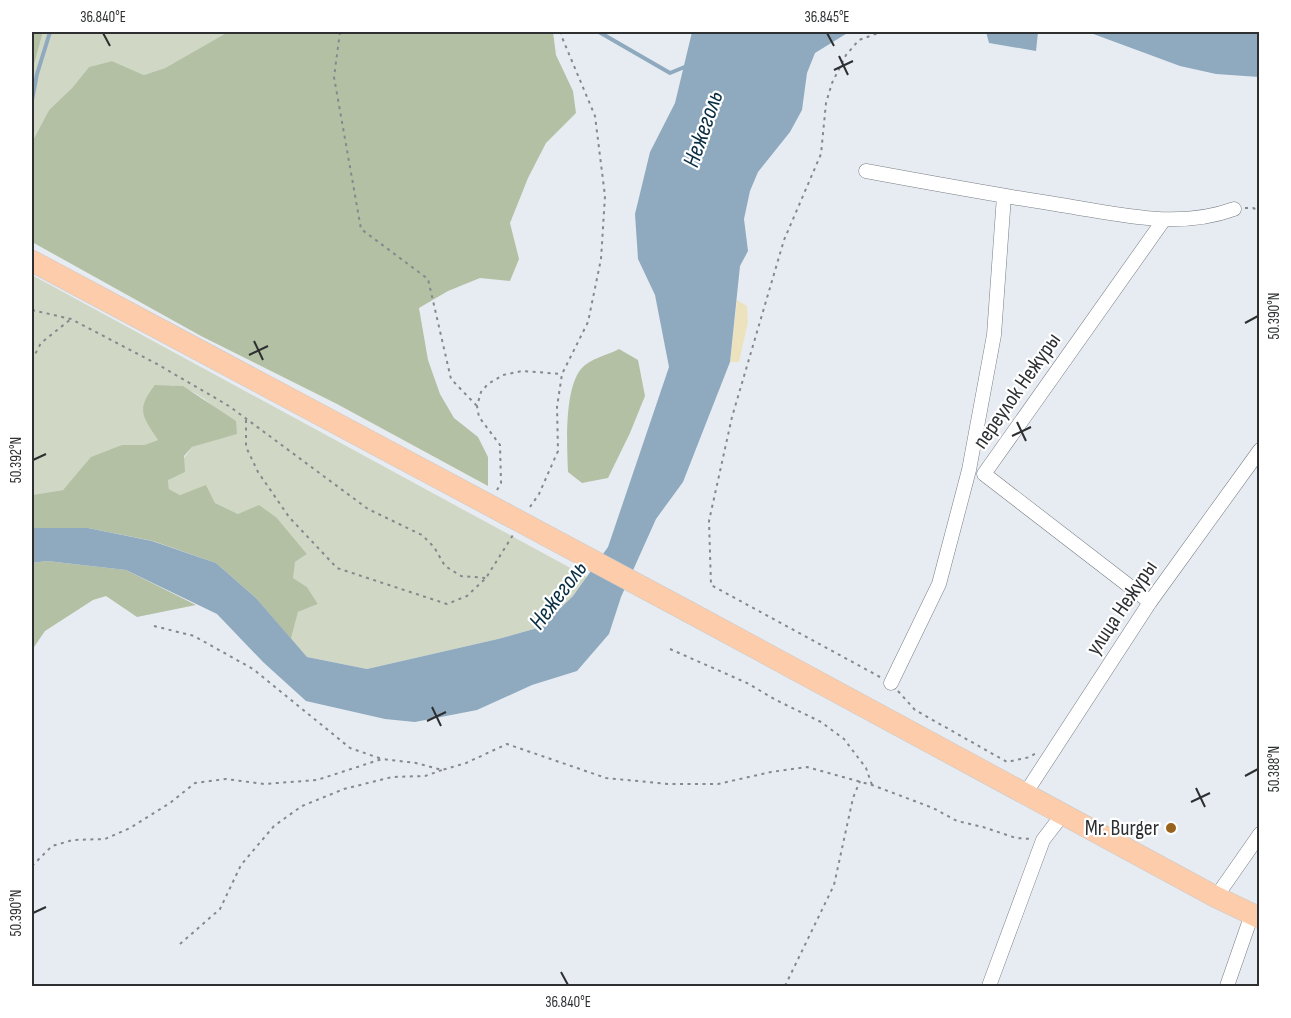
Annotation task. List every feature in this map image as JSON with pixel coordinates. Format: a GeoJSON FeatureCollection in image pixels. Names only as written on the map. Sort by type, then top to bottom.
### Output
{"type":"FeatureCollection","features":[{"type":"Feature","properties":{"kind":"main road"},"geometry":{"type":"LineString","coordinates":[[32,261],[502,515],[688,612],[1216,897],[1256,916]]}},
{"type":"Feature","properties":{"kind":"street"},"geometry":{"type":"LineString","coordinates":[[866,171],[1163,221],[1218,215],[1234,209]]}},
{"type":"Feature","properties":{"kind":"street","name":"переулок Нежуры"},"geometry":{"type":"LineString","coordinates":[[891,683],[939,584],[969,470],[994,335],[1004,196]]}},
{"type":"Feature","properties":{"kind":"street","name":"переулок Нежуры"},"geometry":{"type":"LineString","coordinates":[[1150,602],[984,474],[1163,221]]}},
{"type":"Feature","properties":{"kind":"street","name":"улица Нежуры"},"geometry":{"type":"LineString","coordinates":[[1025,794],[1150,602],[1260,450]]}},
{"type":"Feature","properties":{"kind":"street"},"geometry":{"type":"LineString","coordinates":[[969,470],[984,474]]}},
{"type":"Feature","properties":{"kind":"street"},"geometry":{"type":"LineString","coordinates":[[989,987],[1043,840],[1063,814]]}},
{"type":"Feature","properties":{"kind":"street"},"geometry":{"type":"LineString","coordinates":[[1216,897],[1260,834]]}},
{"type":"Feature","properties":{"kind":"street"},"geometry":{"type":"LineString","coordinates":[[1227,987],[1256,916]]}},
{"type":"Feature","properties":{"kind":"path"},"geometry":{"type":"LineString","coordinates":[[246,420],[246,447],[258,472],[289,517],[337,568],[447,604],[467,596],[486,578],[502,515],[500,445],[480,417],[477,405],[451,379],[428,279],[361,229],[334,77],[340,32]]}},
{"type":"Feature","properties":{"kind":"path"},"geometry":{"type":"LineString","coordinates":[[528,511],[539,494],[558,451],[557,407],[562,374],[588,322],[601,259],[605,196],[595,116],[561,32]]}},
{"type":"Feature","properties":{"kind":"path"},"geometry":{"type":"LineString","coordinates":[[881,32],[859,40],[846,55],[832,83],[826,103],[821,154],[784,240],[732,417],[709,521],[711,585],[891,683],[915,710],[1007,762],[1030,757],[1045,746],[1055,749]]}},
{"type":"Feature","properties":{"kind":"path"},"geometry":{"type":"LineString","coordinates":[[32,310],[71,319],[229,406],[368,509],[422,535],[434,547],[445,566],[461,576],[486,578]]}},
{"type":"Feature","properties":{"kind":"path"},"geometry":{"type":"LineString","coordinates":[[32,360],[41,343],[71,319]]}},
{"type":"Feature","properties":{"kind":"path"},"geometry":{"type":"LineString","coordinates":[[477,405],[481,392],[488,384],[503,375],[522,371],[562,374]]}},
{"type":"Feature","properties":{"kind":"path"},"geometry":{"type":"LineString","coordinates":[[154,626],[194,636],[253,669],[350,748],[382,759],[416,763],[442,770]]}},
{"type":"Feature","properties":{"kind":"path"},"geometry":{"type":"LineString","coordinates":[[670,649],[747,683],[821,722],[844,739],[866,768],[872,784]]}},
{"type":"Feature","properties":{"kind":"path"},"geometry":{"type":"LineString","coordinates":[[180,944],[220,909],[241,865],[273,826],[302,806],[353,786],[392,777],[424,776],[466,763],[507,744],[606,778],[668,784],[718,784],[771,772],[807,767],[872,784],[933,808],[957,821],[1016,838],[1043,840]]}},
{"type":"Feature","properties":{"kind":"path"},"geometry":{"type":"LineString","coordinates":[[32,866],[52,846],[73,840],[105,839],[130,828],[170,803],[195,783],[226,779],[264,784],[317,780],[382,759]]}},
{"type":"Feature","properties":{"kind":"path"},"geometry":{"type":"LineString","coordinates":[[785,987],[834,885],[860,781]]}},
{"type":"Feature","properties":{"kind":"green space"},"geometry":{"type":"Polygon","coordinates":[[[32,32],[43,32],[32,72],[32,32]]]}},
{"type":"Feature","properties":{"kind":"green space"},"geometry":{"type":"Polygon","coordinates":[[[43,32],[228,32],[165,68],[144,75],[112,61],[89,67],[72,88],[49,110],[32,142],[32,72],[43,32]]]}},
{"type":"Feature","properties":{"kind":"green space"},"geometry":{"type":"Polygon","coordinates":[[[228,32],[553,32],[556,55],[573,91],[576,113],[546,143],[528,178],[510,223],[519,259],[510,281],[480,278],[448,291],[419,308],[428,360],[440,394],[454,418],[478,437],[488,457],[488,486],[337,404],[201,336],[32,242],[32,142],[49,110],[72,88],[89,67],[112,61],[144,75],[165,68],[228,32]]]}},
{"type":"Feature","properties":{"kind":"green space"},"geometry":{"type":"Polygon","coordinates":[[[32,275],[587,577],[573,596],[541,627],[367,669],[307,657],[291,639],[298,612],[318,604],[307,587],[292,578],[295,562],[307,554],[277,518],[238,514],[215,503],[206,486],[180,495],[169,489],[168,480],[192,447],[237,433],[216,409],[200,396],[181,387],[170,385],[158,440],[144,445],[122,445],[74,478],[63,490],[32,495],[32,275]]]}},
{"type":"Feature","properties":{"kind":"green space"},"geometry":{"type":"Polygon","coordinates":[[[619,349],[638,360],[645,396],[608,478],[582,483],[568,472],[568,418],[572,390],[584,366],[619,349]]]}},
{"type":"Feature","properties":{"kind":"green space"},"geometry":{"type":"Polygon","coordinates":[[[155,385],[183,386],[236,421],[237,434],[192,447],[184,456],[185,472],[168,480],[169,489],[180,495],[206,485],[215,503],[238,514],[259,505],[277,518],[307,554],[295,562],[293,578],[307,587],[318,604],[298,612],[291,639],[256,598],[216,563],[153,541],[88,528],[32,528],[32,495],[63,490],[91,457],[122,445],[144,445],[158,440],[143,413],[145,401],[155,385]]]}},
{"type":"Feature","properties":{"kind":"green space"},"geometry":{"type":"Polygon","coordinates":[[[47,561],[126,570],[196,605],[137,617],[106,596],[93,600],[45,631],[32,650],[32,563],[47,561]]]}},
{"type":"Feature","properties":{"kind":"sand"},"geometry":{"type":"Polygon","coordinates":[[[737,300],[747,306],[748,322],[739,362],[730,362],[737,300]]]}},
{"type":"Feature","properties":{"kind":"water","name":"Нежеголь"},"geometry":{"type":"Polygon","coordinates":[[[692,32],[849,32],[815,53],[807,73],[802,110],[790,132],[758,172],[750,191],[744,219],[748,251],[740,266],[730,362],[683,482],[656,519],[621,597],[609,634],[577,671],[532,685],[477,710],[415,722],[385,719],[306,701],[263,662],[217,614],[126,570],[47,561],[32,563],[32,528],[88,528],[152,541],[216,563],[256,598],[307,657],[367,669],[541,627],[573,596],[608,547],[669,367],[655,295],[638,259],[635,214],[650,152],[675,103],[692,32]]]}},
{"type":"Feature","properties":{"kind":"water"},"geometry":{"type":"Polygon","coordinates":[[[986,32],[1038,32],[1036,51],[989,43],[986,32]]]}},
{"type":"Feature","properties":{"kind":"water"},"geometry":{"type":"Polygon","coordinates":[[[1088,32],[1259,32],[1259,77],[1216,74],[1180,66],[1088,32]]]}},
{"type":"Feature","properties":{"kind":"waterway"},"geometry":{"type":"LineString","coordinates":[[32,100],[37,74],[50,32]]}},
{"type":"Feature","properties":{"kind":"waterway"},"geometry":{"type":"LineString","coordinates":[[599,32],[670,73],[687,66]]}},
{"type":"Feature","properties":{"kind":"place","name":"Mr. Burger"},"geometry":{"type":"Point","coordinates":[1171,828]}}]}
